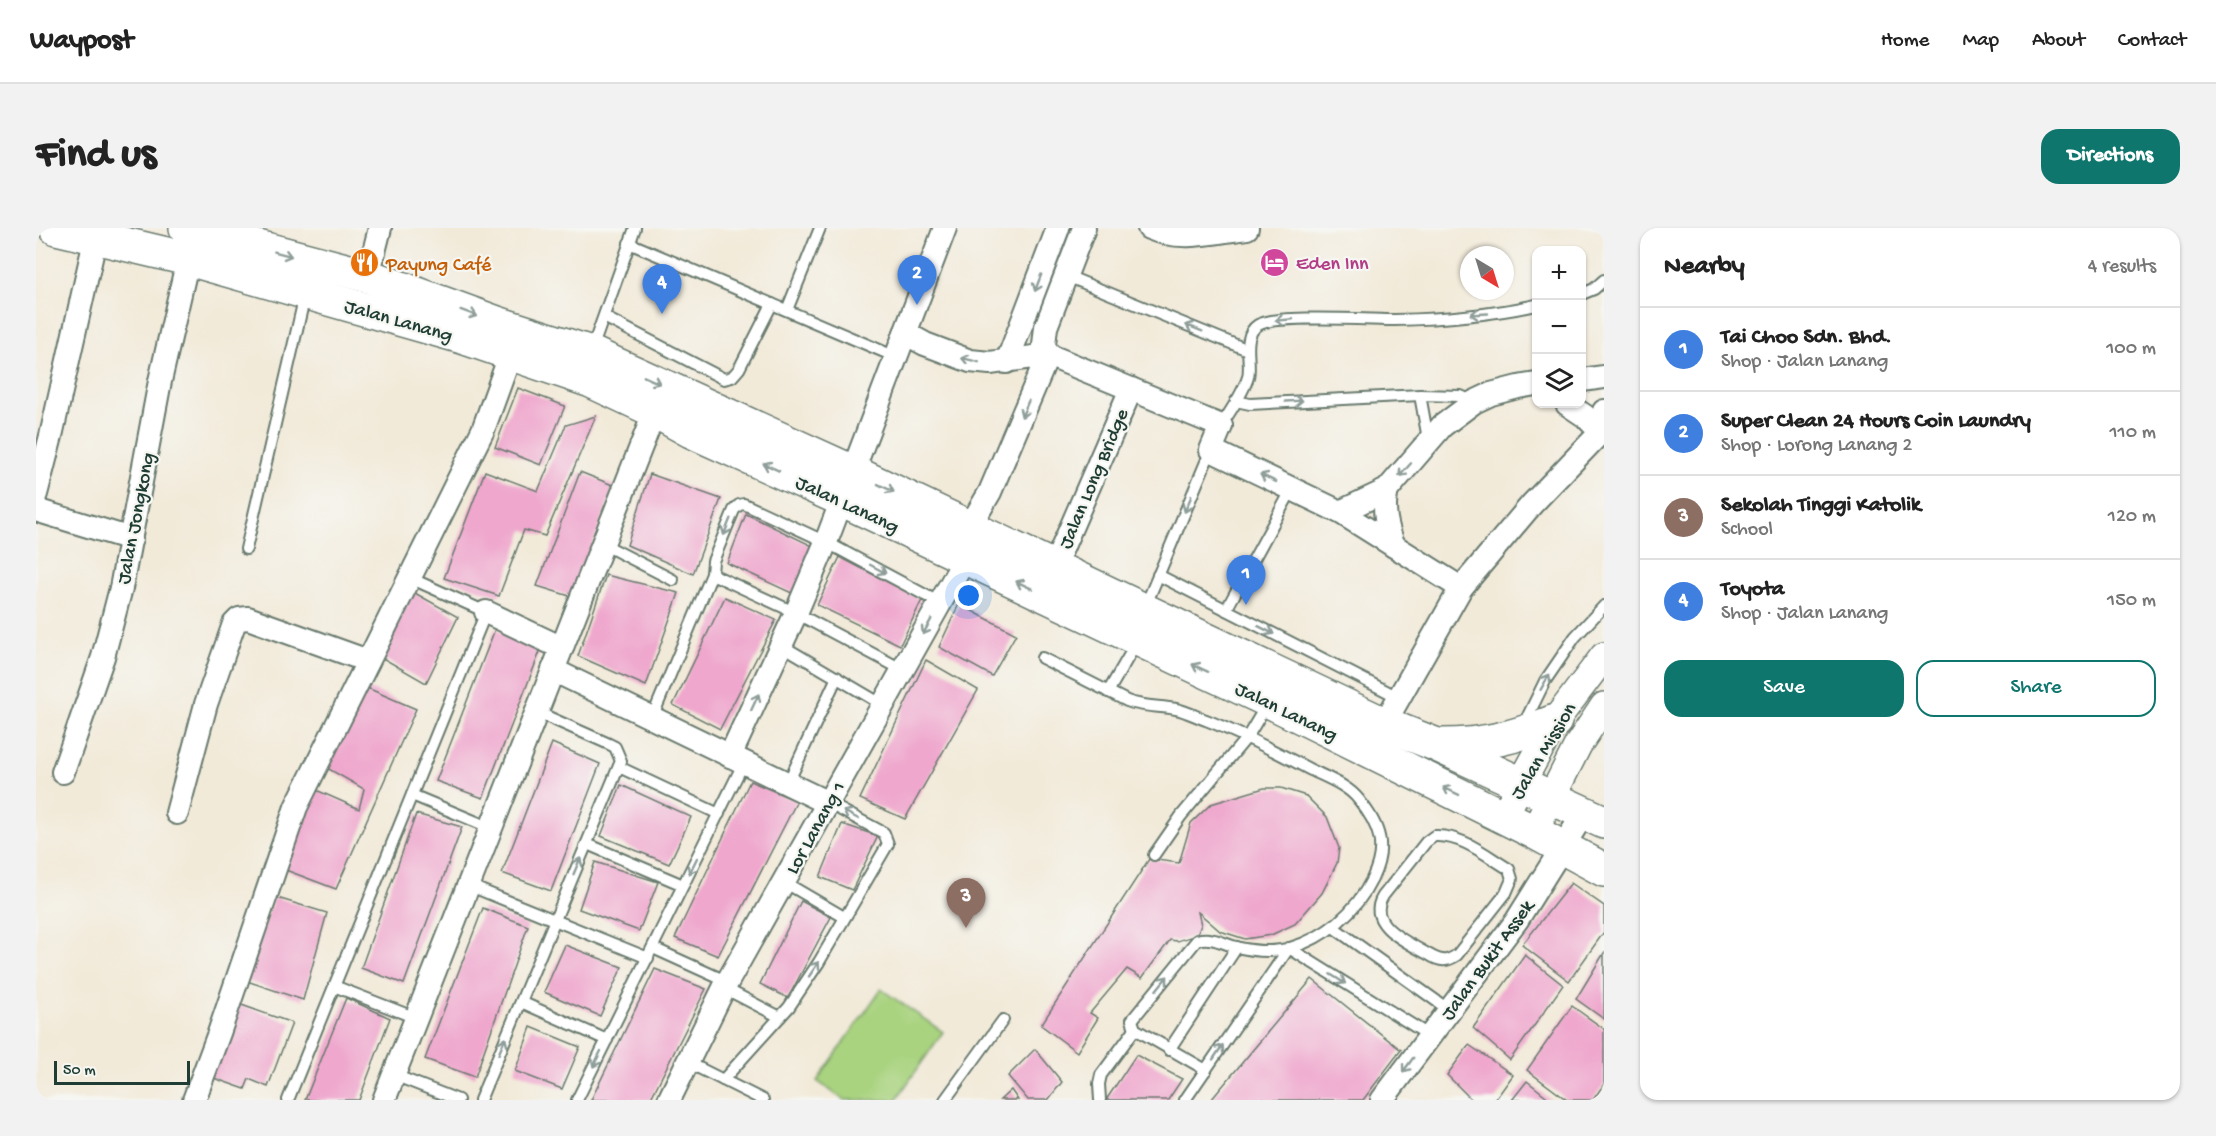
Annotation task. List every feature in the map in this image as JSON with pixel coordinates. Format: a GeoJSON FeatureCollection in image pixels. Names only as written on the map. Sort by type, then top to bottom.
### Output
{"type":"FeatureCollection","features":[{"type":"Feature","properties":{"kind":"main road","name":"Jalan Lanang"},"geometry":{"type":"LineString","coordinates":[[56,228],[96,236],[187,243],[368,276],[497,323],[718,393],[848,486]]}},
{"type":"Feature","properties":{"kind":"main road","name":"Jalan Lanang"},"geometry":{"type":"LineString","coordinates":[[187,243],[305,292],[462,337],[591,381],[692,431],[848,486],[1141,624],[1392,711],[1437,745],[1594,818]]}},
{"type":"Feature","properties":{"kind":"main road","name":"Jalan Lanang"},"geometry":{"type":"LineString","coordinates":[[967,543],[1054,567],[1141,624],[1269,701],[1564,847],[1604,870]]}},
{"type":"Feature","properties":{"kind":"main road"},"geometry":{"type":"LineString","coordinates":[[1437,745],[1472,745],[1518,734],[1555,721]]}},
{"type":"Feature","properties":{"kind":"street"},"geometry":{"type":"LineString","coordinates":[[368,276],[380,228]]}},
{"type":"Feature","properties":{"kind":"street"},"geometry":{"type":"LineString","coordinates":[[737,759],[781,645],[848,486],[945,228]]}},
{"type":"Feature","properties":{"kind":"street"},"geometry":{"type":"LineString","coordinates":[[1007,362],[1058,228]]}},
{"type":"Feature","properties":{"kind":"street"},"geometry":{"type":"LineString","coordinates":[[1048,356],[1044,345],[1046,327],[1084,228]]}},
{"type":"Feature","properties":{"kind":"street"},"geometry":{"type":"LineString","coordinates":[[1149,228],[1159,232],[1187,236],[1247,228]]}},
{"type":"Feature","properties":{"kind":"street"},"geometry":{"type":"LineString","coordinates":[[36,494],[96,236]]}},
{"type":"Feature","properties":{"kind":"street","name":"Jalan Jongkong"},"geometry":{"type":"LineString","coordinates":[[63,772],[103,657],[131,539],[187,243]]}},
{"type":"Feature","properties":{"kind":"street"},"geometry":{"type":"LineString","coordinates":[[905,333],[934,348],[970,361],[1007,362],[1048,356],[1221,426],[1211,450],[1340,512],[1461,588]]}},
{"type":"Feature","properties":{"kind":"street"},"geometry":{"type":"LineString","coordinates":[[194,1100],[296,807],[483,430],[511,353]]}},
{"type":"Feature","properties":{"kind":"street","name":"Lor Lanang 1"},"geometry":{"type":"LineString","coordinates":[[669,1100],[726,985],[940,603],[1048,356]]}},
{"type":"Feature","properties":{"kind":"street"},"geometry":{"type":"LineString","coordinates":[[1586,379],[1604,377]]}},
{"type":"Feature","properties":{"kind":"street"},"geometry":{"type":"LineString","coordinates":[[1340,512],[1387,490],[1442,426],[1474,402],[1491,394],[1532,387]]}},
{"type":"Feature","properties":{"kind":"street","name":"Jalan Long Bridge"},"geometry":{"type":"LineString","coordinates":[[1054,567],[1131,389]]}},
{"type":"Feature","properties":{"kind":"street"},"geometry":{"type":"LineString","coordinates":[[1392,711],[1461,588],[1532,504],[1603,426],[1574,408]]}},
{"type":"Feature","properties":{"kind":"street"},"geometry":{"type":"LineString","coordinates":[[384,1100],[655,411]]}},
{"type":"Feature","properties":{"kind":"street"},"geometry":{"type":"LineString","coordinates":[[1387,490],[1386,523],[1395,546]]}},
{"type":"Feature","properties":{"kind":"street"},"geometry":{"type":"LineString","coordinates":[[36,506],[39,511],[131,539]]}},
{"type":"Feature","properties":{"kind":"street"},"geometry":{"type":"LineString","coordinates":[[486,612],[562,648]]}},
{"type":"Feature","properties":{"kind":"street"},"geometry":{"type":"LineString","coordinates":[[177,813],[206,704],[234,624],[239,619],[248,618],[368,661]]}},
{"type":"Feature","properties":{"kind":"street","name":"Jalan Mission"},"geometry":{"type":"LineString","coordinates":[[1503,817],[1555,721],[1604,656]]}},
{"type":"Feature","properties":{"kind":"street"},"geometry":{"type":"LineString","coordinates":[[553,670],[828,803]]}},
{"type":"Feature","properties":{"kind":"street","name":"Jalan Mission"},"geometry":{"type":"LineString","coordinates":[[1534,832],[1578,745],[1604,706]]}},
{"type":"Feature","properties":{"kind":"street","name":"Jalan Bukit Assek"},"geometry":{"type":"LineString","coordinates":[[1382,1100],[1517,920],[1564,847],[1594,818]]}},
{"type":"Feature","properties":{"kind":"lane"},"geometry":{"type":"LineString","coordinates":[[591,353],[635,228]]}},
{"type":"Feature","properties":{"kind":"lane"},"geometry":{"type":"LineString","coordinates":[[787,310],[820,228]]}},
{"type":"Feature","properties":{"kind":"lane"},"geometry":{"type":"LineString","coordinates":[[629,243],[897,357]]}},
{"type":"Feature","properties":{"kind":"lane"},"geometry":{"type":"LineString","coordinates":[[1067,276],[1248,350]]}},
{"type":"Feature","properties":{"kind":"lane"},"geometry":{"type":"LineString","coordinates":[[1586,292],[1594,289],[1604,280]]}},
{"type":"Feature","properties":{"kind":"lane"},"geometry":{"type":"LineString","coordinates":[[246,549],[305,292]]}},
{"type":"Feature","properties":{"kind":"lane"},"geometry":{"type":"LineString","coordinates":[[604,317],[718,393],[739,369],[772,304]]}},
{"type":"Feature","properties":{"kind":"lane"},"geometry":{"type":"LineString","coordinates":[[1221,426],[1247,378],[1251,334],[1258,326],[1289,320],[1398,320],[1493,313],[1532,306]]}},
{"type":"Feature","properties":{"kind":"lane"},"geometry":{"type":"LineString","coordinates":[[1236,401],[1250,404],[1419,395],[1461,396],[1474,402]]}},
{"type":"Feature","properties":{"kind":"lane"},"geometry":{"type":"LineString","coordinates":[[1419,395],[1428,444]]}},
{"type":"Feature","properties":{"kind":"lane"},"geometry":{"type":"LineString","coordinates":[[1108,692],[1141,624],[1158,575],[1211,450]]}},
{"type":"Feature","properties":{"kind":"lane"},"geometry":{"type":"LineString","coordinates":[[1226,610],[1292,489]]}},
{"type":"Feature","properties":{"kind":"lane"},"geometry":{"type":"LineString","coordinates":[[652,718],[712,574],[713,561],[734,510],[739,505],[744,504],[826,542],[940,603]]}},
{"type":"Feature","properties":{"kind":"lane"},"geometry":{"type":"LineString","coordinates":[[603,544],[673,580]]}},
{"type":"Feature","properties":{"kind":"lane"},"geometry":{"type":"LineString","coordinates":[[712,574],[796,614],[903,670]]}},
{"type":"Feature","properties":{"kind":"lane"},"geometry":{"type":"LineString","coordinates":[[1158,575],[1226,610],[1392,711]]}},
{"type":"Feature","properties":{"kind":"lane"},"geometry":{"type":"LineString","coordinates":[[288,1100],[486,612],[410,578]]}},
{"type":"Feature","properties":{"kind":"lane"},"geometry":{"type":"LineString","coordinates":[[1518,734],[1545,681],[1575,637],[1604,606]]}},
{"type":"Feature","properties":{"kind":"lane"},"geometry":{"type":"LineString","coordinates":[[781,645],[883,705]]}},
{"type":"Feature","properties":{"kind":"lane"},"geometry":{"type":"LineString","coordinates":[[1042,658],[1136,705],[1177,709],[1248,736],[1340,785],[1358,798],[1373,822],[1379,837],[1382,853],[1367,889],[1333,927],[1312,940],[1289,948],[1267,951],[1237,947],[1207,937],[1197,940],[1132,1020],[1135,1029],[1206,1070]]}},
{"type":"Feature","properties":{"kind":"lane"},"geometry":{"type":"LineString","coordinates":[[788,783],[837,677]]}},
{"type":"Feature","properties":{"kind":"lane"},"geometry":{"type":"LineString","coordinates":[[1154,855],[1188,806],[1248,736],[1269,701]]}},
{"type":"Feature","properties":{"kind":"lane"},"geometry":{"type":"LineString","coordinates":[[483,1099],[621,761],[615,747],[537,712]]}},
{"type":"Feature","properties":{"kind":"lane"},"geometry":{"type":"LineString","coordinates":[[577,1100],[719,813],[737,759]]}},
{"type":"Feature","properties":{"kind":"lane"},"geometry":{"type":"LineString","coordinates":[[619,767],[719,813]]}},
{"type":"Feature","properties":{"kind":"lane"},"geometry":{"type":"LineString","coordinates":[[412,795],[491,828]]}},
{"type":"Feature","properties":{"kind":"lane"},"geometry":{"type":"LineString","coordinates":[[723,1080],[780,1017],[819,962],[886,848],[888,840],[884,833],[828,803]]}},
{"type":"Feature","properties":{"kind":"lane"},"geometry":{"type":"LineString","coordinates":[[1434,836],[1456,839],[1509,869],[1512,879],[1506,893],[1457,955],[1450,960],[1440,961],[1383,926],[1377,905],[1383,896],[1426,842],[1434,836]]}},
{"type":"Feature","properties":{"kind":"lane"},"geometry":{"type":"LineString","coordinates":[[587,844],[683,885]]}},
{"type":"Feature","properties":{"kind":"lane"},"geometry":{"type":"LineString","coordinates":[[784,882],[844,917]]}},
{"type":"Feature","properties":{"kind":"lane"},"geometry":{"type":"LineString","coordinates":[[468,885],[555,920],[650,953],[726,985],[780,1017]]}},
{"type":"Feature","properties":{"kind":"lane"},"geometry":{"type":"LineString","coordinates":[[1367,889],[1383,896]]}},
{"type":"Feature","properties":{"kind":"lane"},"geometry":{"type":"LineString","coordinates":[[1333,927],[1449,1010]]}},
{"type":"Feature","properties":{"kind":"lane"},"geometry":{"type":"LineString","coordinates":[[1169,1050],[1237,947]]}},
{"type":"Feature","properties":{"kind":"lane"},"geometry":{"type":"LineString","coordinates":[[1289,948],[1430,1036]]}},
{"type":"Feature","properties":{"kind":"lane"},"geometry":{"type":"LineString","coordinates":[[1185,1100],[1289,948]]}},
{"type":"Feature","properties":{"kind":"lane"},"geometry":{"type":"LineString","coordinates":[[334,986],[416,1018]]}},
{"type":"Feature","properties":{"kind":"lane"},"geometry":{"type":"LineString","coordinates":[[521,1002],[607,1040]]}},
{"type":"Feature","properties":{"kind":"lane"},"geometry":{"type":"LineString","coordinates":[[945,1100],[1004,1020]]}},
{"type":"Feature","properties":{"kind":"lane"},"geometry":{"type":"LineString","coordinates":[[1100,1100],[1101,1075],[1135,1029]]}},
{"type":"Feature","properties":{"kind":"lane"},"geometry":{"type":"LineString","coordinates":[[687,1062],[758,1100],[762,1100]]}},
{"type":"Feature","properties":{"kind":"lane"},"geometry":{"type":"LineString","coordinates":[[394,1075],[458,1100]]}},
{"type":"Feature","properties":{"kind":"green space"},"geometry":{"type":"Polygon","coordinates":[[[881,989],[943,1032],[896,1100],[844,1100],[817,1081],[881,989]]]}},
{"type":"Feature","properties":{"kind":"building"},"geometry":{"type":"Polygon","coordinates":[[[518,388],[565,406],[541,465],[495,447],[518,388]]]}},
{"type":"Feature","properties":{"kind":"building"},"geometry":{"type":"Polygon","coordinates":[[[596,416],[545,536],[524,530],[499,596],[444,578],[485,471],[538,491],[566,425],[596,416]]]}},
{"type":"Feature","properties":{"kind":"building"},"geometry":{"type":"Polygon","coordinates":[[[580,472],[615,486],[573,597],[537,586],[580,472]]]}},
{"type":"Feature","properties":{"kind":"building"},"geometry":{"type":"Polygon","coordinates":[[[650,474],[721,499],[693,574],[627,545],[650,474]]]}},
{"type":"Feature","properties":{"kind":"building"},"geometry":{"type":"Polygon","coordinates":[[[746,514],[819,549],[796,595],[727,563],[746,514]]]}},
{"type":"Feature","properties":{"kind":"building"},"geometry":{"type":"Polygon","coordinates":[[[840,557],[922,600],[900,645],[817,605],[840,557]]]}},
{"type":"Feature","properties":{"kind":"building"},"geometry":{"type":"Polygon","coordinates":[[[606,575],[679,593],[646,686],[578,656],[606,575]]]}},
{"type":"Feature","properties":{"kind":"building"},"geometry":{"type":"Polygon","coordinates":[[[413,592],[458,617],[426,683],[379,656],[413,592]]]}},
{"type":"Feature","properties":{"kind":"building"},"geometry":{"type":"Polygon","coordinates":[[[725,597],[776,620],[720,729],[673,705],[725,597]]]}},
{"type":"Feature","properties":{"kind":"building"},"geometry":{"type":"Polygon","coordinates":[[[959,604],[1016,634],[992,676],[939,647],[959,604]]]}},
{"type":"Feature","properties":{"kind":"building"},"geometry":{"type":"Polygon","coordinates":[[[495,629],[543,644],[483,798],[436,781],[495,629]]]}},
{"type":"Feature","properties":{"kind":"building"},"geometry":{"type":"Polygon","coordinates":[[[926,660],[978,690],[905,819],[860,799],[926,660]]]}},
{"type":"Feature","properties":{"kind":"building"},"geometry":{"type":"Polygon","coordinates":[[[365,687],[416,709],[336,889],[283,869],[314,789],[359,809],[364,789],[327,768],[365,687]]]}},
{"type":"Feature","properties":{"kind":"building"},"geometry":{"type":"Polygon","coordinates":[[[552,743],[600,764],[551,891],[502,873],[552,743]]]}},
{"type":"Feature","properties":{"kind":"building"},"geometry":{"type":"Polygon","coordinates":[[[750,781],[797,801],[718,956],[675,938],[750,781]]]}},
{"type":"Feature","properties":{"kind":"building"},"geometry":{"type":"Polygon","coordinates":[[[621,785],[691,817],[669,864],[601,836],[621,785]]]}},
{"type":"Feature","properties":{"kind":"building"},"geometry":{"type":"Polygon","coordinates":[[[1264,788],[1281,788],[1306,796],[1327,817],[1339,848],[1337,863],[1322,893],[1295,924],[1271,935],[1245,939],[1220,931],[1198,912],[1201,925],[1197,935],[1177,941],[1170,940],[1142,978],[1127,969],[1090,1013],[1098,1018],[1077,1052],[1041,1025],[1149,859],[1179,863],[1191,823],[1211,804],[1264,788]]]}},
{"type":"Feature","properties":{"kind":"building"},"geometry":{"type":"Polygon","coordinates":[[[416,814],[462,827],[404,984],[361,968],[416,814]]]}},
{"type":"Feature","properties":{"kind":"building"},"geometry":{"type":"Polygon","coordinates":[[[842,824],[878,836],[852,890],[820,877],[842,824]]]}},
{"type":"Feature","properties":{"kind":"building"},"geometry":{"type":"Polygon","coordinates":[[[595,862],[658,882],[639,931],[579,909],[595,862]]]}},
{"type":"Feature","properties":{"kind":"building"},"geometry":{"type":"Polygon","coordinates":[[[1571,883],[1604,906],[1604,932],[1569,981],[1522,945],[1571,883]]]}},
{"type":"Feature","properties":{"kind":"building"},"geometry":{"type":"Polygon","coordinates":[[[274,897],[327,913],[303,1000],[244,980],[274,897]]]}},
{"type":"Feature","properties":{"kind":"building"},"geometry":{"type":"Polygon","coordinates":[[[801,901],[831,917],[788,998],[760,984],[801,901]]]}},
{"type":"Feature","properties":{"kind":"building"},"geometry":{"type":"Polygon","coordinates":[[[483,908],[528,926],[475,1077],[425,1059],[483,908]]]}},
{"type":"Feature","properties":{"kind":"building"},"geometry":{"type":"Polygon","coordinates":[[[565,945],[622,967],[600,1016],[544,992],[565,945]]]}},
{"type":"Feature","properties":{"kind":"building"},"geometry":{"type":"Polygon","coordinates":[[[1604,953],[1604,1019],[1576,999],[1604,953]]]}},
{"type":"Feature","properties":{"kind":"building"},"geometry":{"type":"Polygon","coordinates":[[[1525,955],[1563,985],[1510,1060],[1473,1028],[1525,955]]]}},
{"type":"Feature","properties":{"kind":"building"},"geometry":{"type":"Polygon","coordinates":[[[655,969],[706,989],[650,1100],[591,1100],[655,969]]]}},
{"type":"Feature","properties":{"kind":"building"},"geometry":{"type":"Polygon","coordinates":[[[1312,979],[1401,1050],[1363,1100],[1266,1100],[1263,1098],[1261,1100],[1211,1100],[1312,979]]]}},
{"type":"Feature","properties":{"kind":"building"},"geometry":{"type":"Polygon","coordinates":[[[346,998],[390,1018],[359,1100],[305,1100],[346,998]]]}},
{"type":"Feature","properties":{"kind":"building"},"geometry":{"type":"Polygon","coordinates":[[[236,1003],[292,1023],[268,1087],[249,1079],[245,1089],[208,1076],[236,1003]]]}},
{"type":"Feature","properties":{"kind":"building"},"geometry":{"type":"Polygon","coordinates":[[[1572,1006],[1604,1029],[1604,1084],[1593,1100],[1567,1100],[1527,1070],[1572,1006]]]}},
{"type":"Feature","properties":{"kind":"building"},"geometry":{"type":"Polygon","coordinates":[[[531,1027],[580,1047],[562,1089],[515,1071],[531,1027]]]}},
{"type":"Feature","properties":{"kind":"building"},"geometry":{"type":"Polygon","coordinates":[[[1469,1045],[1513,1075],[1495,1100],[1472,1100],[1447,1075],[1469,1045]]]}},
{"type":"Feature","properties":{"kind":"building"},"geometry":{"type":"Polygon","coordinates":[[[1035,1049],[1062,1082],[1048,1100],[1028,1100],[1008,1076],[1035,1049]]]}},
{"type":"Feature","properties":{"kind":"building"},"geometry":{"type":"Polygon","coordinates":[[[1136,1055],[1182,1079],[1168,1100],[1106,1100],[1136,1055]]]}},
{"type":"Feature","properties":{"kind":"building"},"geometry":{"type":"Polygon","coordinates":[[[1527,1081],[1551,1100],[1512,1100],[1527,1081]]]}},
{"type":"Feature","properties":{"kind":"building"},"geometry":{"type":"Polygon","coordinates":[[[1011,1090],[1018,1100],[1000,1100],[1011,1090]]]}},
{"type":"Feature","properties":{"kind":"place","name":"Eden Inn"},"geometry":{"type":"Point","coordinates":[1275,262]}},
{"type":"Feature","properties":{"kind":"place","name":"Payung Café"},"geometry":{"type":"Point","coordinates":[365,263]}},
{"type":"Feature","properties":{"kind":"place","name":"Super Clean 24 Hours Coin Laundry"},"geometry":{"type":"Point","coordinates":[917,305]}},
{"type":"Feature","properties":{"kind":"place","name":"Toyota"},"geometry":{"type":"Point","coordinates":[662,314]}},
{"type":"Feature","properties":{"kind":"place","name":"Tai Choo Sdn. Bhd."},"geometry":{"type":"Point","coordinates":[1246,605]}},
{"type":"Feature","properties":{"kind":"place","name":"Sekolah Tinggi Katolik"},"geometry":{"type":"Point","coordinates":[966,928]}}]}
